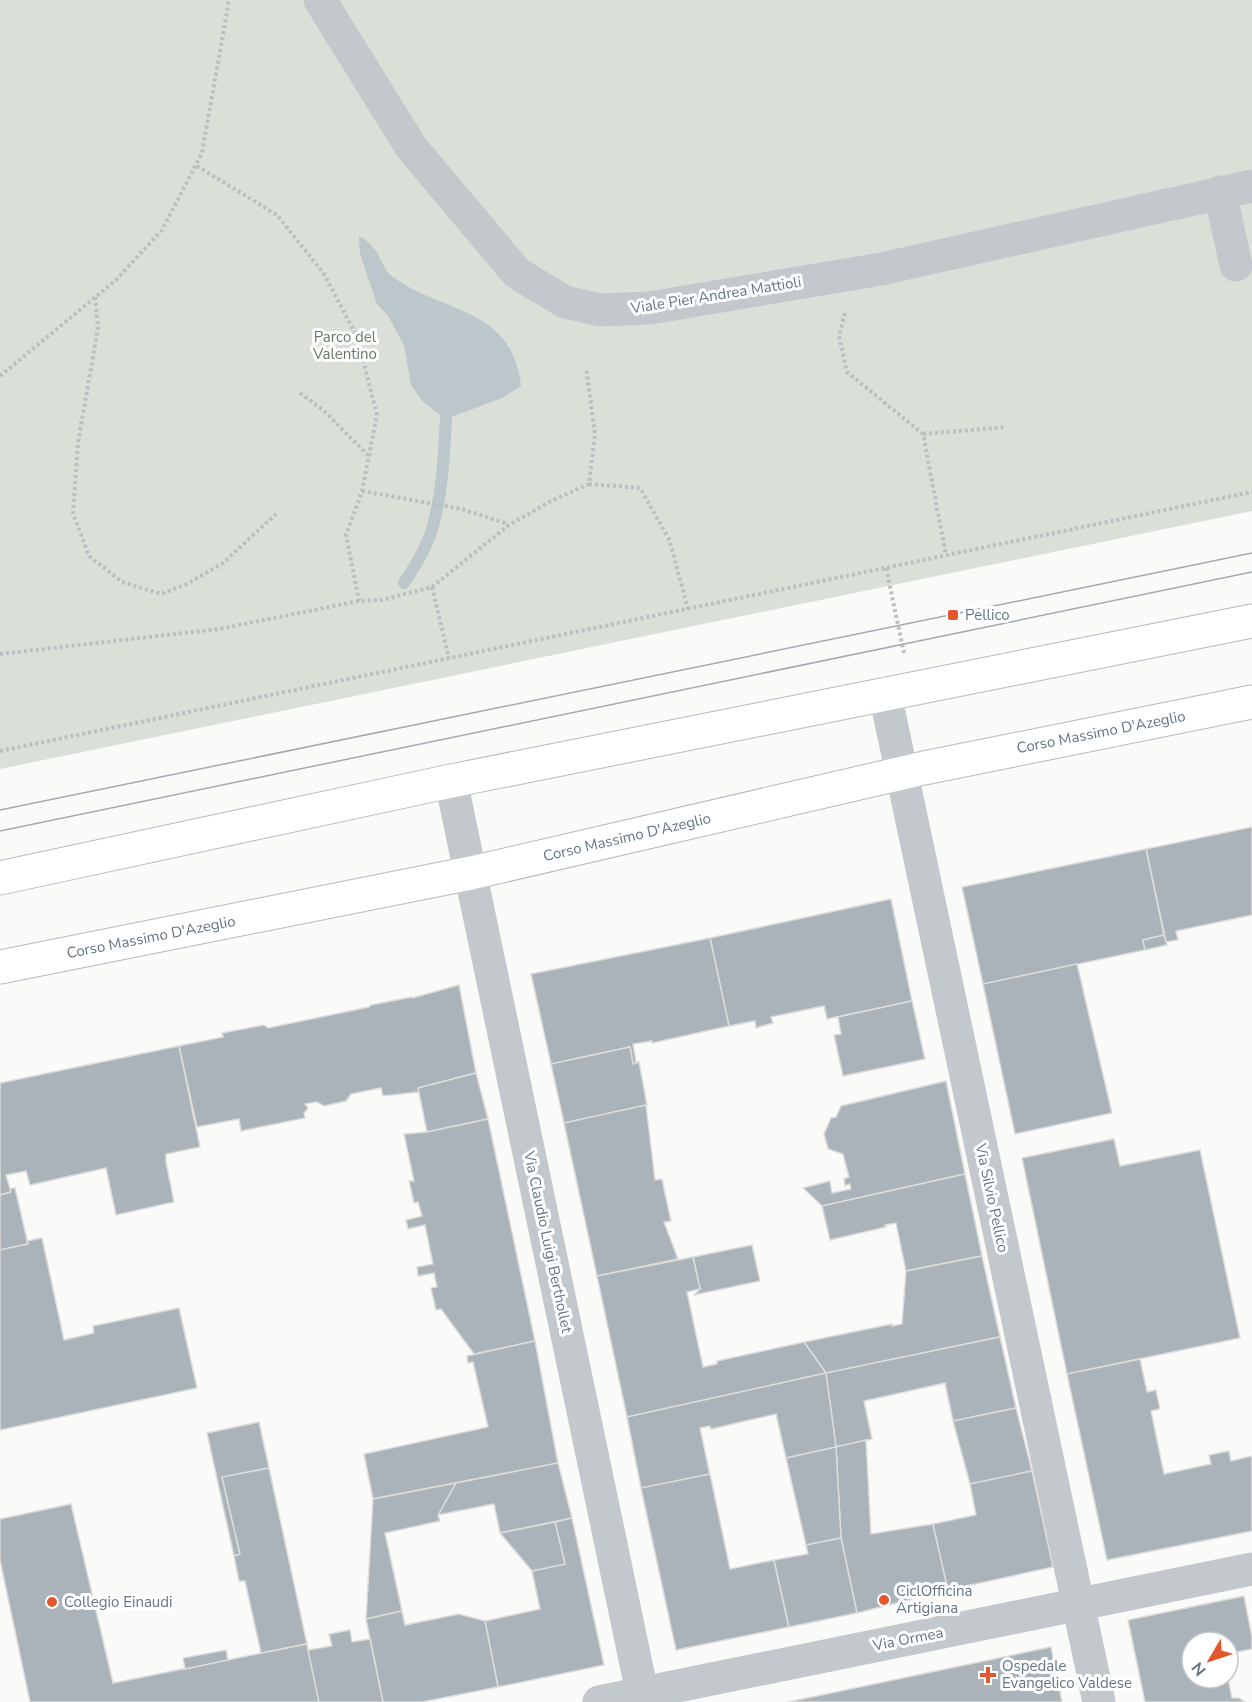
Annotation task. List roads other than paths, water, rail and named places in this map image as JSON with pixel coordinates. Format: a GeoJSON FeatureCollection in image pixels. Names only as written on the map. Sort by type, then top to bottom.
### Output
{"type":"FeatureCollection","features":[{"type":"Feature","properties":{"kind":"main road"},"geometry":{"type":"LineString","coordinates":[[0,878],[451,781],[1252,621]]}},
{"type":"Feature","properties":{"kind":"main road","name":"Corso Massimo D'Azeglio"},"geometry":{"type":"LineString","coordinates":[[0,967],[471,873],[902,773],[1252,702]]}},
{"type":"Feature","properties":{"kind":"street","name":"Viale Pier Andrea Mattioli"},"geometry":{"type":"LineString","coordinates":[[320,0],[411,147],[517,273],[565,302],[600,310],[650,308],[881,269],[1252,186]]}},
{"type":"Feature","properties":{"kind":"street"},"geometry":{"type":"LineString","coordinates":[[1220,192],[1236,265]]}},
{"type":"Feature","properties":{"kind":"street","name":"Via Silvio Pellico"},"geometry":{"type":"LineString","coordinates":[[885,694],[1099,1702]]}},
{"type":"Feature","properties":{"kind":"street","name":"Via Claudio Luigi Berthollet"},"geometry":{"type":"LineString","coordinates":[[451,781],[643,1697]]}},
{"type":"Feature","properties":{"kind":"street","name":"Via Ormea"},"geometry":{"type":"LineString","coordinates":[[599,1702],[643,1697],[1252,1569]]}},
{"type":"Feature","properties":{"kind":"waterway"},"geometry":{"type":"LineString","coordinates":[[404,583],[427,543],[436,514],[443,467],[447,404]]}},
{"type":"Feature","properties":{"kind":"tram line"},"geometry":{"type":"LineString","coordinates":[[0,810],[1252,553]]}},
{"type":"Feature","properties":{"kind":"tram line"},"geometry":{"type":"LineString","coordinates":[[0,831],[1252,572]]}},
{"type":"Feature","properties":{"kind":"place","name":"Pellico"},"geometry":{"type":"Point","coordinates":[953,615]}},
{"type":"Feature","properties":{"kind":"place","name":"CiclOfficina Artigiana"},"geometry":{"type":"Point","coordinates":[884,1600]}},
{"type":"Feature","properties":{"kind":"place","name":"Collegio Einaudi"},"geometry":{"type":"Point","coordinates":[52,1602]}},
{"type":"Feature","properties":{"kind":"place","name":"Ospedale Evangelico Valdese"},"geometry":{"type":"Point","coordinates":[988,1675]}},
{"type":"Feature","properties":{"kind":"park label","name":"Parco del Valentino"},"geometry":{"type":"Point","coordinates":[345,346]}}]}
